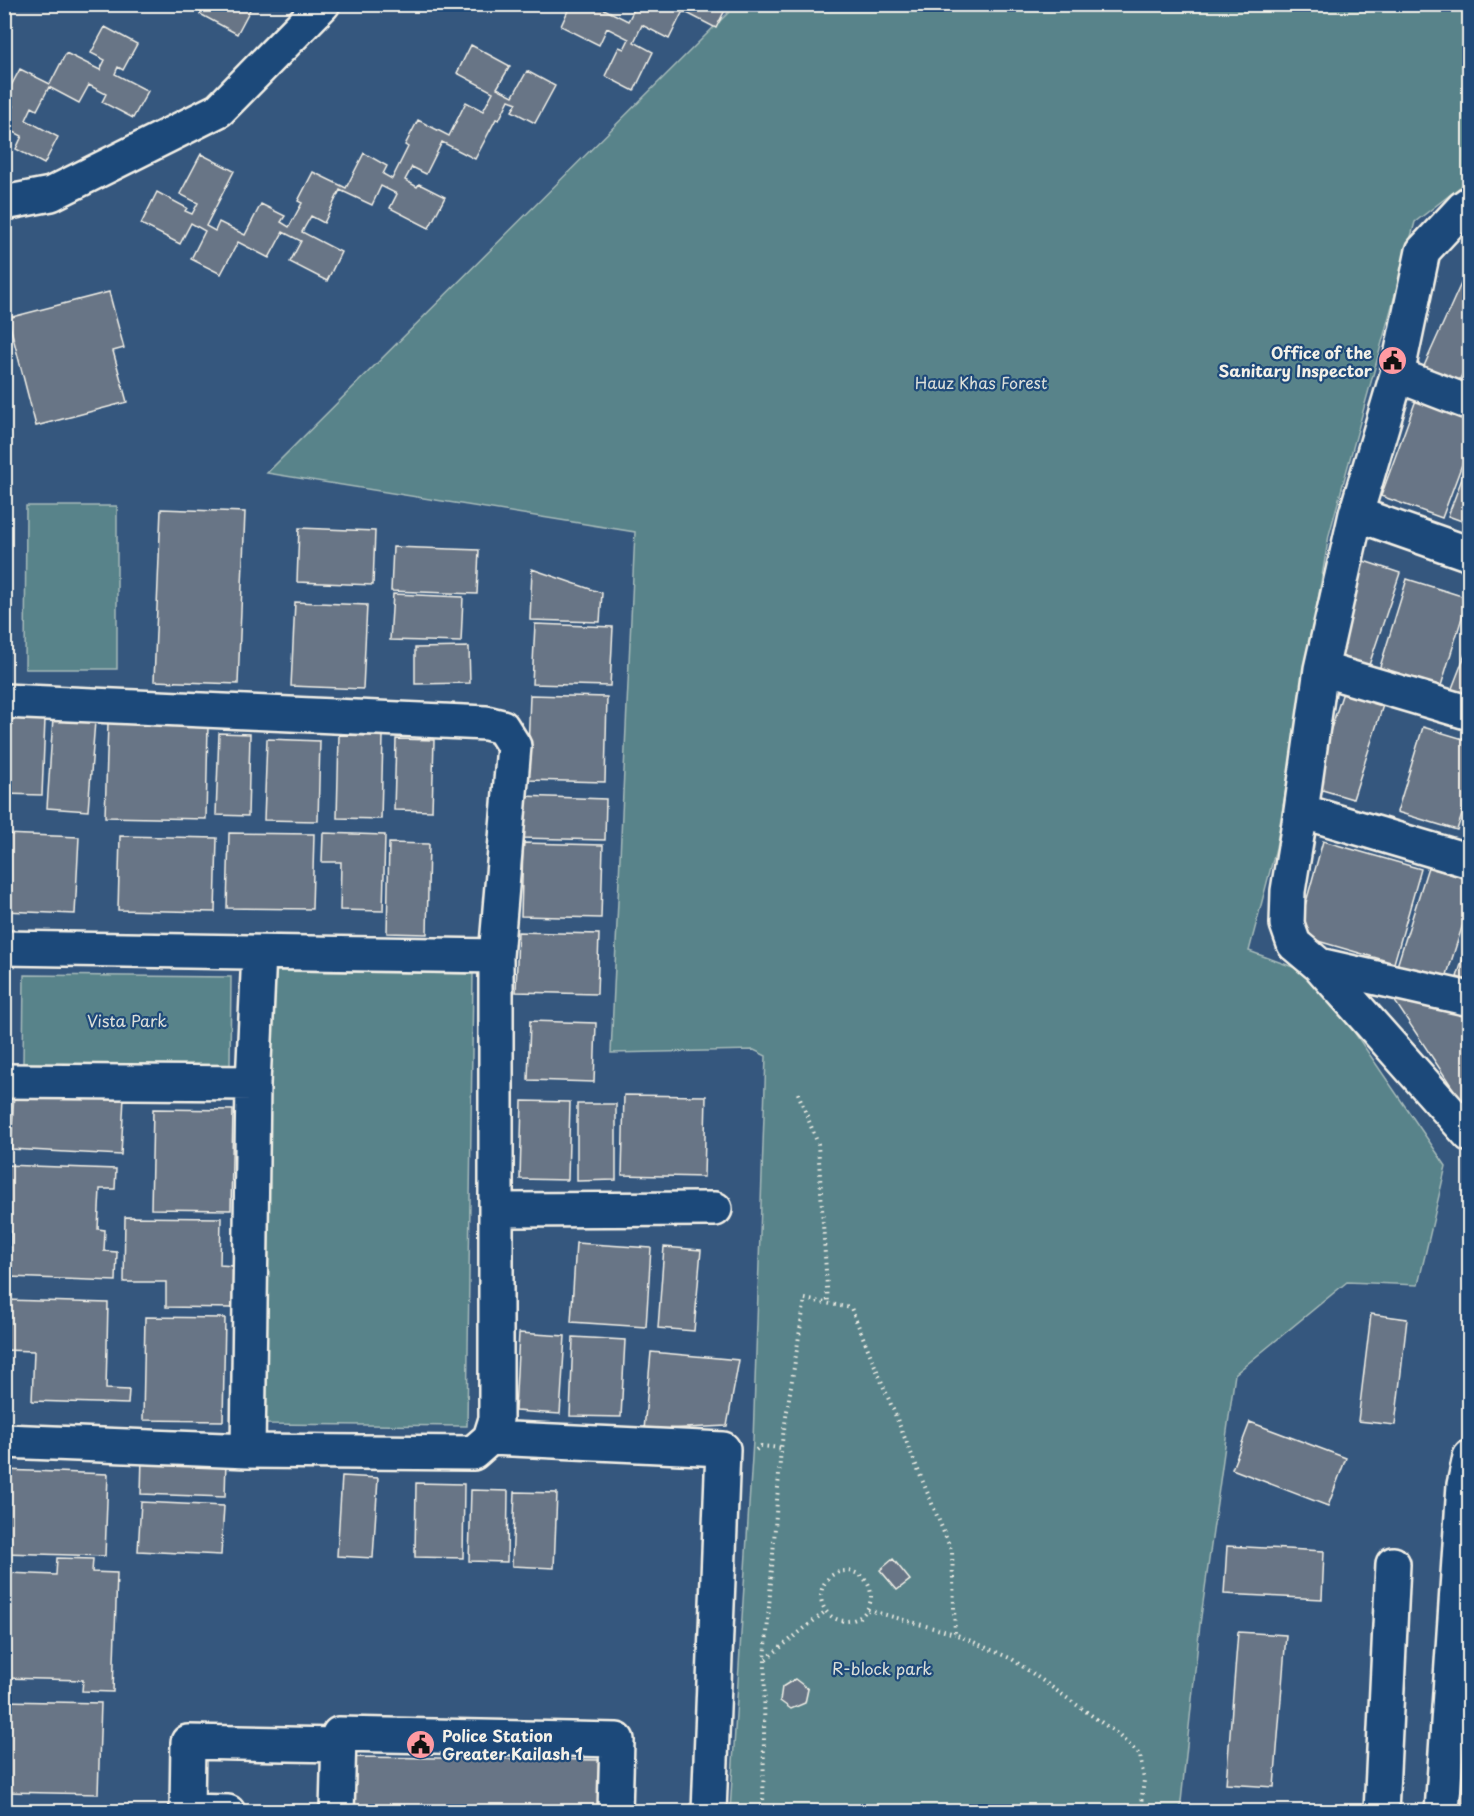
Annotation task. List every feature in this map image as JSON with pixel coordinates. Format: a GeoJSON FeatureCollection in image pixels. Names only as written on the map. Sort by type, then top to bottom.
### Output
{"type":"FeatureCollection","features":[{"type":"Feature","properties":{"kind":"street"},"geometry":{"type":"LineString","coordinates":[[4,203],[51,194],[219,110],[323,4]]}},
{"type":"Feature","properties":{"kind":"street"},"geometry":{"type":"LineString","coordinates":[[1470,203],[1456,236],[1423,251],[1397,375],[1356,514],[1321,669],[1288,891],[1287,924],[1294,944],[1319,965],[1470,1135]]}},
{"type":"Feature","properties":{"kind":"street"},"geometry":{"type":"LineString","coordinates":[[1397,375],[1470,403]]}},
{"type":"Feature","properties":{"kind":"street"},"geometry":{"type":"LineString","coordinates":[[1356,514],[1470,554]]}},
{"type":"Feature","properties":{"kind":"street"},"geometry":{"type":"LineString","coordinates":[[1321,669],[1470,712]]}},
{"type":"Feature","properties":{"kind":"street"},"geometry":{"type":"LineString","coordinates":[[4,701],[486,723],[502,727],[514,746],[496,956],[496,1419],[490,1438],[474,1453],[248,1451],[4,1441]]}},
{"type":"Feature","properties":{"kind":"street"},"geometry":{"type":"LineString","coordinates":[[1301,811],[1470,861]]}},
{"type":"Feature","properties":{"kind":"street"},"geometry":{"type":"LineString","coordinates":[[4,948],[496,956]]}},
{"type":"Feature","properties":{"kind":"street"},"geometry":{"type":"LineString","coordinates":[[248,1451],[253,1083],[259,953]]}},
{"type":"Feature","properties":{"kind":"street"},"geometry":{"type":"LineString","coordinates":[[1319,965],[1470,999]]}},
{"type":"Feature","properties":{"kind":"street"},"geometry":{"type":"LineString","coordinates":[[4,1081],[253,1083]]}},
{"type":"Feature","properties":{"kind":"street"},"geometry":{"type":"LineString","coordinates":[[496,1210],[715,1209]]}},
{"type":"Feature","properties":{"kind":"street"},"geometry":{"type":"LineString","coordinates":[[490,1438],[723,1449],[709,1812]]}},
{"type":"Feature","properties":{"kind":"street"},"geometry":{"type":"LineString","coordinates":[[1442,1812],[1464,1485],[1470,1457]]}},
{"type":"Feature","properties":{"kind":"street"},"geometry":{"type":"LineString","coordinates":[[1381,1812],[1393,1564]]}},
{"type":"Feature","properties":{"kind":"street"},"geometry":{"type":"LineString","coordinates":[[337,1812],[339,1734],[617,1740],[615,1812]]}},
{"type":"Feature","properties":{"kind":"street"},"geometry":{"type":"LineString","coordinates":[[228,1812],[187,1811],[188,1742],[339,1745]]}},
{"type":"Feature","properties":{"kind":"path"},"geometry":{"type":"LineString","coordinates":[[798,1093],[818,1144],[828,1304]]}},
{"type":"Feature","properties":{"kind":"path"},"geometry":{"type":"LineString","coordinates":[[763,1812],[765,1660],[781,1448],[805,1298],[851,1308],[952,1552],[955,1634]]}},
{"type":"Feature","properties":{"kind":"path"},"geometry":{"type":"LineString","coordinates":[[752,1453],[761,1446],[781,1448]]}},
{"type":"Feature","properties":{"kind":"path"},"geometry":{"type":"LineString","coordinates":[[851,1570],[866,1580],[871,1589],[871,1599],[868,1610],[861,1616],[848,1621],[834,1617],[826,1611],[822,1605],[821,1596],[822,1587],[827,1579],[834,1574],[851,1570]]}},
{"type":"Feature","properties":{"kind":"path"},"geometry":{"type":"LineString","coordinates":[[868,1610],[955,1634],[1012,1659],[1115,1732],[1140,1755],[1144,1780],[1140,1812]]}},
{"type":"Feature","properties":{"kind":"path"},"geometry":{"type":"LineString","coordinates":[[765,1660],[826,1611]]}},
{"type":"Feature","properties":{"kind":"green space","name":"Hauz Khas Forest"},"geometry":{"type":"Polygon","coordinates":[[[736,5],[1469,5],[1469,180],[1415,222],[1329,535],[1276,848],[1249,951],[1315,975],[1446,1166],[1418,1285],[1347,1282],[1235,1374],[1200,1624],[1180,1811],[730,1811],[753,1441],[766,1056],[754,1050],[611,1053],[635,532],[267,473],[736,5]]]}},
{"type":"Feature","properties":{"kind":"green space"},"geometry":{"type":"Polygon","coordinates":[[[26,506],[117,506],[117,669],[25,669],[26,506]]]}},
{"type":"Feature","properties":{"kind":"green space"},"geometry":{"type":"Polygon","coordinates":[[[272,971],[473,974],[467,1426],[266,1424],[272,971]]]}},
{"type":"Feature","properties":{"kind":"green space","name":"Vista Park"},"geometry":{"type":"Polygon","coordinates":[[[24,975],[231,977],[230,1065],[23,1064],[24,975]]]}},
{"type":"Feature","properties":{"kind":"building"},"geometry":{"type":"Polygon","coordinates":[[[206,4],[253,4],[237,34],[200,14],[206,4]]]}},
{"type":"Feature","properties":{"kind":"building"},"geometry":{"type":"Polygon","coordinates":[[[571,4],[594,4],[628,21],[637,4],[728,4],[716,28],[683,11],[669,39],[642,25],[634,42],[653,52],[634,91],[605,76],[619,47],[624,49],[629,39],[607,28],[599,45],[561,26],[571,4]]]}},
{"type":"Feature","properties":{"kind":"building"},"geometry":{"type":"Polygon","coordinates":[[[105,27],[137,44],[123,70],[118,67],[115,74],[148,91],[133,118],[102,102],[106,94],[89,85],[79,103],[49,87],[37,110],[32,107],[26,120],[58,137],[44,164],[16,149],[22,136],[4,127],[4,111],[9,113],[13,106],[4,102],[4,99],[20,69],[50,84],[66,53],[100,70],[105,60],[91,53],[105,27]]]}},
{"type":"Feature","properties":{"kind":"building"},"geometry":{"type":"Polygon","coordinates":[[[471,45],[510,66],[497,88],[513,96],[527,71],[555,86],[535,123],[512,111],[517,103],[509,100],[475,159],[442,142],[426,174],[412,167],[405,180],[445,197],[429,228],[390,208],[397,194],[381,186],[372,205],[340,190],[324,223],[311,216],[302,232],[341,252],[327,281],[290,262],[301,241],[283,232],[269,258],[238,242],[221,274],[191,259],[205,231],[191,223],[180,244],[141,224],[157,192],[187,208],[185,211],[192,214],[198,203],[180,194],[201,154],[234,171],[206,226],[215,231],[219,222],[245,235],[261,204],[285,216],[281,222],[289,227],[302,203],[298,201],[313,172],[346,188],[364,153],[387,166],[383,174],[392,179],[408,147],[405,145],[418,120],[449,136],[466,102],[483,111],[493,92],[457,73],[471,45]]]}},
{"type":"Feature","properties":{"kind":"building"},"geometry":{"type":"Polygon","coordinates":[[[1468,268],[1470,359],[1459,381],[1424,366],[1468,268]]]}},
{"type":"Feature","properties":{"kind":"building"},"geometry":{"type":"Polygon","coordinates":[[[109,292],[124,348],[113,351],[127,402],[36,426],[8,318],[109,292]]]}},
{"type":"Feature","properties":{"kind":"building"},"geometry":{"type":"Polygon","coordinates":[[[1470,370],[1470,385],[1464,383],[1470,370]]]}},
{"type":"Feature","properties":{"kind":"building"},"geometry":{"type":"Polygon","coordinates":[[[1416,400],[1470,420],[1470,443],[1442,518],[1381,496],[1416,400]]]}},
{"type":"Feature","properties":{"kind":"building"},"geometry":{"type":"Polygon","coordinates":[[[1470,457],[1470,524],[1448,516],[1470,457]]]}},
{"type":"Feature","properties":{"kind":"building"},"geometry":{"type":"Polygon","coordinates":[[[161,509],[245,512],[238,684],[154,681],[161,509]]]}},
{"type":"Feature","properties":{"kind":"building"},"geometry":{"type":"Polygon","coordinates":[[[299,528],[375,531],[373,585],[297,582],[299,528]]]}},
{"type":"Feature","properties":{"kind":"building"},"geometry":{"type":"Polygon","coordinates":[[[393,547],[479,550],[477,594],[391,591],[393,547]]]}},
{"type":"Feature","properties":{"kind":"building"},"geometry":{"type":"Polygon","coordinates":[[[1361,560],[1400,573],[1366,674],[1328,661],[1361,560]]]}},
{"type":"Feature","properties":{"kind":"building"},"geometry":{"type":"Polygon","coordinates":[[[532,569],[602,593],[600,622],[530,620],[532,569]]]}},
{"type":"Feature","properties":{"kind":"building"},"geometry":{"type":"Polygon","coordinates":[[[1407,579],[1468,598],[1440,689],[1379,670],[1407,579]]]}},
{"type":"Feature","properties":{"kind":"building"},"geometry":{"type":"Polygon","coordinates":[[[393,594],[463,597],[461,642],[390,640],[393,594]]]}},
{"type":"Feature","properties":{"kind":"building"},"geometry":{"type":"Polygon","coordinates":[[[295,602],[367,605],[363,689],[291,686],[295,602]]]}},
{"type":"Feature","properties":{"kind":"building"},"geometry":{"type":"Polygon","coordinates":[[[535,624],[613,627],[610,686],[532,684],[535,624]]]}},
{"type":"Feature","properties":{"kind":"building"},"geometry":{"type":"Polygon","coordinates":[[[1470,642],[1470,704],[1449,696],[1470,642]]]}},
{"type":"Feature","properties":{"kind":"building"},"geometry":{"type":"Polygon","coordinates":[[[469,647],[470,683],[415,684],[415,648],[469,647]]]}},
{"type":"Feature","properties":{"kind":"building"},"geometry":{"type":"Polygon","coordinates":[[[1344,689],[1384,702],[1353,799],[1312,787],[1344,689]]]}},
{"type":"Feature","properties":{"kind":"building"},"geometry":{"type":"Polygon","coordinates":[[[530,695],[607,697],[605,782],[527,780],[530,695]]]}},
{"type":"Feature","properties":{"kind":"building"},"geometry":{"type":"Polygon","coordinates":[[[6,717],[45,719],[42,795],[4,794],[6,717]]]}},
{"type":"Feature","properties":{"kind":"building"},"geometry":{"type":"Polygon","coordinates":[[[53,718],[95,721],[88,811],[47,808],[53,718]]]}},
{"type":"Feature","properties":{"kind":"building"},"geometry":{"type":"Polygon","coordinates":[[[108,723],[208,725],[206,819],[105,817],[108,723]]]}},
{"type":"Feature","properties":{"kind":"building"},"geometry":{"type":"Polygon","coordinates":[[[1423,727],[1470,741],[1470,790],[1457,830],[1397,812],[1423,727]]]}},
{"type":"Feature","properties":{"kind":"building"},"geometry":{"type":"Polygon","coordinates":[[[219,733],[250,734],[248,816],[216,815],[219,733]]]}},
{"type":"Feature","properties":{"kind":"building"},"geometry":{"type":"Polygon","coordinates":[[[339,735],[383,736],[381,819],[337,818],[339,735]]]}},
{"type":"Feature","properties":{"kind":"building"},"geometry":{"type":"Polygon","coordinates":[[[267,739],[320,741],[318,821],[264,820],[267,739]]]}},
{"type":"Feature","properties":{"kind":"building"},"geometry":{"type":"Polygon","coordinates":[[[396,739],[434,740],[432,811],[394,810],[396,739]]]}},
{"type":"Feature","properties":{"kind":"building"},"geometry":{"type":"Polygon","coordinates":[[[522,796],[606,799],[605,840],[521,838],[522,796]]]}},
{"type":"Feature","properties":{"kind":"building"},"geometry":{"type":"Polygon","coordinates":[[[1470,820],[1470,841],[1463,840],[1470,820]]]}},
{"type":"Feature","properties":{"kind":"building"},"geometry":{"type":"Polygon","coordinates":[[[229,833],[314,834],[312,909],[227,908],[229,833]]]}},
{"type":"Feature","properties":{"kind":"building"},"geometry":{"type":"Polygon","coordinates":[[[323,833],[385,835],[383,911],[340,910],[341,862],[322,862],[323,833]]]}},
{"type":"Feature","properties":{"kind":"building"},"geometry":{"type":"Polygon","coordinates":[[[4,834],[79,837],[75,914],[4,911],[4,834]]]}},
{"type":"Feature","properties":{"kind":"building"},"geometry":{"type":"Polygon","coordinates":[[[120,836],[217,838],[215,912],[118,910],[120,836]]]}},
{"type":"Feature","properties":{"kind":"building"},"geometry":{"type":"Polygon","coordinates":[[[1323,841],[1421,869],[1394,963],[1297,935],[1323,841]]]}},
{"type":"Feature","properties":{"kind":"building"},"geometry":{"type":"Polygon","coordinates":[[[389,843],[429,844],[427,934],[387,933],[389,843]]]}},
{"type":"Feature","properties":{"kind":"building"},"geometry":{"type":"Polygon","coordinates":[[[523,843],[603,845],[601,918],[521,916],[523,843]]]}},
{"type":"Feature","properties":{"kind":"building"},"geometry":{"type":"Polygon","coordinates":[[[1428,867],[1470,880],[1470,902],[1445,981],[1397,966],[1428,867]]]}},
{"type":"Feature","properties":{"kind":"building"},"geometry":{"type":"Polygon","coordinates":[[[518,932],[599,934],[597,994],[516,992],[518,932]]]}},
{"type":"Feature","properties":{"kind":"building"},"geometry":{"type":"Polygon","coordinates":[[[1470,936],[1470,981],[1457,977],[1470,936]]]}},
{"type":"Feature","properties":{"kind":"building"},"geometry":{"type":"Polygon","coordinates":[[[1392,997],[1470,1014],[1470,1114],[1392,997]]]}},
{"type":"Feature","properties":{"kind":"building"},"geometry":{"type":"Polygon","coordinates":[[[530,1021],[596,1023],[594,1082],[528,1080],[530,1021]]]}},
{"type":"Feature","properties":{"kind":"building"},"geometry":{"type":"Polygon","coordinates":[[[14,1091],[124,1097],[121,1155],[11,1149],[14,1091]]]}},
{"type":"Feature","properties":{"kind":"building"},"geometry":{"type":"Polygon","coordinates":[[[624,1095],[706,1096],[704,1177],[622,1175],[624,1095]]]}},
{"type":"Feature","properties":{"kind":"building"},"geometry":{"type":"Polygon","coordinates":[[[522,1101],[570,1102],[568,1180],[520,1179],[522,1101]]]}},
{"type":"Feature","properties":{"kind":"building"},"geometry":{"type":"Polygon","coordinates":[[[577,1104],[616,1104],[616,1180],[577,1181],[577,1104]]]}},
{"type":"Feature","properties":{"kind":"building"},"geometry":{"type":"Polygon","coordinates":[[[153,1109],[233,1110],[231,1210],[151,1209],[153,1109]]]}},
{"type":"Feature","properties":{"kind":"building"},"geometry":{"type":"Polygon","coordinates":[[[4,1165],[116,1169],[115,1189],[100,1189],[98,1229],[105,1230],[104,1251],[117,1252],[116,1281],[9,1277],[11,1231],[4,1231],[4,1165]]]}},
{"type":"Feature","properties":{"kind":"building"},"geometry":{"type":"Polygon","coordinates":[[[125,1217],[221,1218],[220,1265],[234,1266],[233,1308],[166,1307],[166,1282],[124,1282],[125,1217]]]}},
{"type":"Feature","properties":{"kind":"building"},"geometry":{"type":"Polygon","coordinates":[[[576,1243],[651,1248],[646,1327],[571,1322],[576,1243]]]}},
{"type":"Feature","properties":{"kind":"building"},"geometry":{"type":"Polygon","coordinates":[[[664,1247],[701,1250],[694,1331],[658,1328],[664,1247]]]}},
{"type":"Feature","properties":{"kind":"building"},"geometry":{"type":"Polygon","coordinates":[[[6,1300],[108,1303],[106,1389],[129,1390],[128,1404],[32,1401],[34,1351],[4,1350],[6,1300]]]}},
{"type":"Feature","properties":{"kind":"building"},"geometry":{"type":"Polygon","coordinates":[[[1371,1314],[1407,1319],[1395,1425],[1358,1421],[1371,1314]]]}},
{"type":"Feature","properties":{"kind":"building"},"geometry":{"type":"Polygon","coordinates":[[[145,1317],[225,1318],[223,1421],[143,1420],[145,1317]]]}},
{"type":"Feature","properties":{"kind":"building"},"geometry":{"type":"Polygon","coordinates":[[[519,1333],[565,1336],[560,1414],[515,1411],[519,1333]]]}},
{"type":"Feature","properties":{"kind":"building"},"geometry":{"type":"Polygon","coordinates":[[[573,1337],[625,1340],[621,1417],[570,1416],[573,1337]]]}},
{"type":"Feature","properties":{"kind":"building"},"geometry":{"type":"Polygon","coordinates":[[[651,1352],[739,1360],[727,1426],[644,1430],[651,1352]]]}},
{"type":"Feature","properties":{"kind":"building"},"geometry":{"type":"Polygon","coordinates":[[[1250,1422],[1346,1458],[1328,1506],[1232,1469],[1250,1422]]]}},
{"type":"Feature","properties":{"kind":"building"},"geometry":{"type":"Polygon","coordinates":[[[142,1456],[226,1459],[225,1497],[141,1494],[142,1456]]]}},
{"type":"Feature","properties":{"kind":"building"},"geometry":{"type":"Polygon","coordinates":[[[4,1470],[108,1474],[105,1556],[4,1553],[4,1470]]]}},
{"type":"Feature","properties":{"kind":"building"},"geometry":{"type":"Polygon","coordinates":[[[342,1476],[378,1478],[373,1558],[337,1556],[342,1476]]]}},
{"type":"Feature","properties":{"kind":"building"},"geometry":{"type":"Polygon","coordinates":[[[416,1483],[464,1484],[463,1558],[415,1557],[416,1483]]]}},
{"type":"Feature","properties":{"kind":"building"},"geometry":{"type":"Polygon","coordinates":[[[471,1490],[508,1491],[507,1562],[469,1561],[471,1490]]]}},
{"type":"Feature","properties":{"kind":"building"},"geometry":{"type":"Polygon","coordinates":[[[515,1492],[557,1493],[554,1568],[512,1566],[515,1492]]]}},
{"type":"Feature","properties":{"kind":"building"},"geometry":{"type":"Polygon","coordinates":[[[141,1502],[224,1506],[221,1555],[138,1551],[141,1502]]]}},
{"type":"Feature","properties":{"kind":"building"},"geometry":{"type":"Polygon","coordinates":[[[1227,1546],[1324,1551],[1322,1599],[1224,1594],[1227,1546]]]}},
{"type":"Feature","properties":{"kind":"building"},"geometry":{"type":"Polygon","coordinates":[[[57,1558],[93,1559],[92,1572],[117,1573],[113,1692],[82,1691],[83,1680],[4,1678],[8,1573],[56,1575],[57,1558]]]}},
{"type":"Feature","properties":{"kind":"building"},"geometry":{"type":"Polygon","coordinates":[[[893,1559],[910,1580],[897,1590],[880,1570],[893,1559]]]}},
{"type":"Feature","properties":{"kind":"building"},"geometry":{"type":"Polygon","coordinates":[[[1238,1632],[1286,1635],[1274,1787],[1226,1784],[1238,1632]]]}},
{"type":"Feature","properties":{"kind":"building"},"geometry":{"type":"Polygon","coordinates":[[[795,1679],[808,1689],[805,1703],[791,1709],[780,1701],[782,1687],[795,1679]]]}},
{"type":"Feature","properties":{"kind":"building"},"geometry":{"type":"Polygon","coordinates":[[[4,1701],[101,1703],[98,1794],[4,1792],[4,1701]]]}},
{"type":"Feature","properties":{"kind":"building"},"geometry":{"type":"Polygon","coordinates":[[[354,1757],[601,1760],[601,1812],[354,1812],[354,1757]]]}},
{"type":"Feature","properties":{"kind":"building"},"geometry":{"type":"Polygon","coordinates":[[[1458,1761],[1470,1761],[1470,1809],[1457,1809],[1458,1761]]]}},
{"type":"Feature","properties":{"kind":"place","name":"Office of the Sanitary Inspector"},"geometry":{"type":"Point","coordinates":[1393,361]}},
{"type":"Feature","properties":{"kind":"place","name":"Police Station Greater Kailash 1"},"geometry":{"type":"Point","coordinates":[421,1744]}},
{"type":"Feature","properties":{"kind":"park label","name":"R-block park"},"geometry":{"type":"Point","coordinates":[882,1668]}}]}
